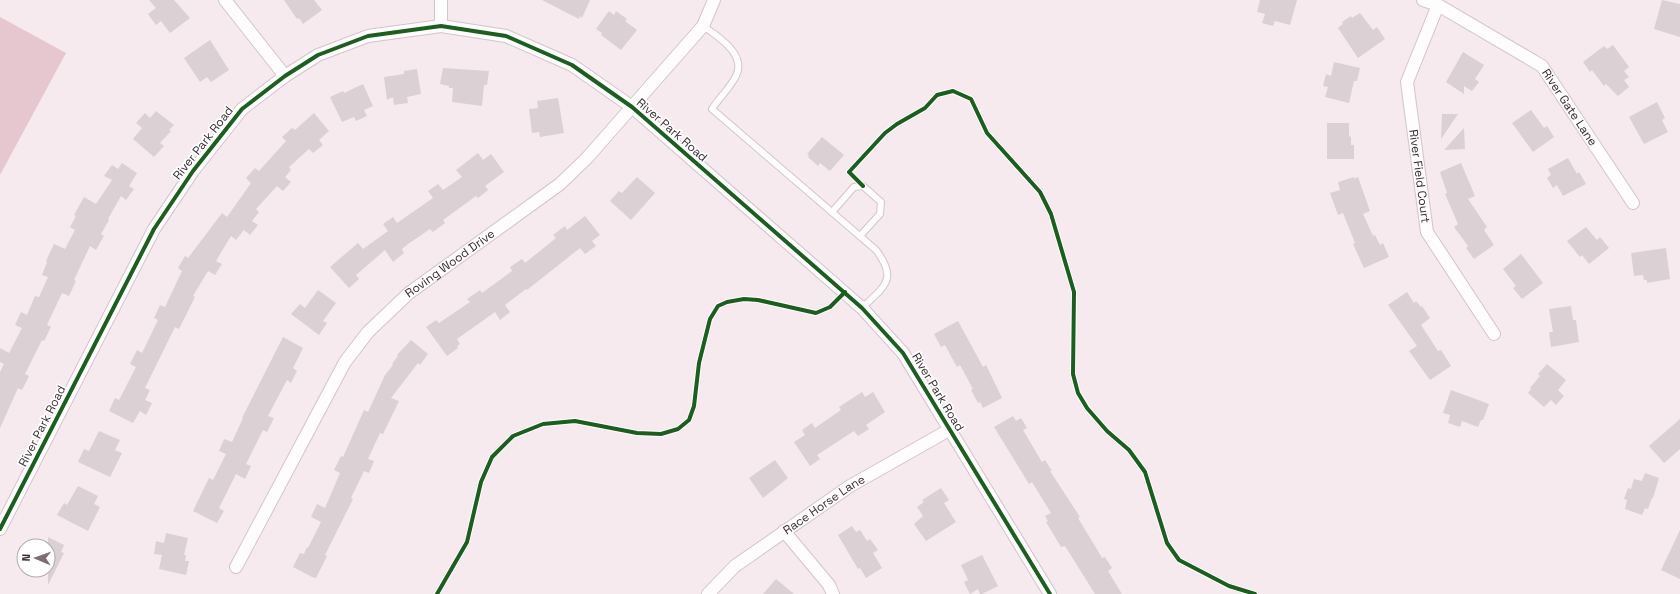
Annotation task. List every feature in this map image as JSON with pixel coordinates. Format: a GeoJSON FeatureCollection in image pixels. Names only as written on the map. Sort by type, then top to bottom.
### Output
{"type":"FeatureCollection","features":[{"type":"Feature","properties":{"kind":"street"},"geometry":{"type":"LineString","coordinates":[[225,0],[285,76]]}},
{"type":"Feature","properties":{"kind":"street"},"geometry":{"type":"LineString","coordinates":[[441,0],[441,26]]}},
{"type":"Feature","properties":{"kind":"street","name":"Roving Wood Drive"},"geometry":{"type":"LineString","coordinates":[[236,567],[344,362],[368,332],[409,293],[560,184],[587,158],[703,26],[714,0]]}},
{"type":"Feature","properties":{"kind":"street","name":"River Gate Lane"},"geometry":{"type":"LineString","coordinates":[[1423,0],[1438,4],[1542,66],[1633,203]]}},
{"type":"Feature","properties":{"kind":"street","name":"River Field Court"},"geometry":{"type":"LineString","coordinates":[[1438,4],[1407,82],[1427,232],[1494,334]]}},
{"type":"Feature","properties":{"kind":"street","name":"River Park Road"},"geometry":{"type":"LineString","coordinates":[[0,529],[154,229],[192,171],[242,109],[285,76],[318,55],[368,36],[441,26],[506,36],[572,65],[632,107],[862,308],[903,353],[1050,594]]}},
{"type":"Feature","properties":{"kind":"street","name":"Race Horse Lane"},"geometry":{"type":"LineString","coordinates":[[708,594],[735,566],[850,486],[949,430]]}},
{"type":"Feature","properties":{"kind":"street"},"geometry":{"type":"LineString","coordinates":[[784,531],[829,585],[833,594]]}},
{"type":"Feature","properties":{"kind":"lane"},"geometry":{"type":"LineString","coordinates":[[703,26],[726,43],[735,54],[738,62],[736,76],[712,109],[876,250],[884,261],[888,270],[888,278],[883,288],[862,308]]}},
{"type":"Feature","properties":{"kind":"lane"},"geometry":{"type":"LineString","coordinates":[[832,212],[854,187],[863,186],[881,202],[880,214],[860,236]]}},
{"type":"Feature","properties":{"kind":"shaded area"},"geometry":{"type":"Polygon","coordinates":[[[0,17],[66,53],[0,175],[0,17]]]}},
{"type":"Feature","properties":{"kind":"building"},"geometry":{"type":"Polygon","coordinates":[[[149,0],[174,0],[190,18],[170,33],[161,21],[156,25],[148,14],[156,8],[149,0]]]}},
{"type":"Feature","properties":{"kind":"building"},"geometry":{"type":"Polygon","coordinates":[[[284,0],[314,0],[322,10],[303,24],[299,18],[297,19],[284,0]]]}},
{"type":"Feature","properties":{"kind":"building"},"geometry":{"type":"Polygon","coordinates":[[[542,0],[590,0],[582,18],[580,16],[579,19],[542,0]]]}},
{"type":"Feature","properties":{"kind":"building"},"geometry":{"type":"Polygon","coordinates":[[[1260,0],[1297,0],[1290,25],[1275,21],[1273,26],[1262,23],[1265,14],[1257,12],[1260,0]]]}},
{"type":"Feature","properties":{"kind":"building"},"geometry":{"type":"Polygon","coordinates":[[[1662,0],[1680,4],[1680,37],[1654,29],[1662,0]]]}},
{"type":"Feature","properties":{"kind":"building"},"geometry":{"type":"Polygon","coordinates":[[[609,11],[614,15],[616,11],[627,19],[625,21],[637,30],[621,50],[601,35],[602,33],[596,29],[609,11]]]}},
{"type":"Feature","properties":{"kind":"building"},"geometry":{"type":"Polygon","coordinates":[[[1360,13],[1373,30],[1377,27],[1385,39],[1358,58],[1338,28],[1343,24],[1342,22],[1351,16],[1352,18],[1360,13]]]}},
{"type":"Feature","properties":{"kind":"building"},"geometry":{"type":"Polygon","coordinates":[[[210,40],[229,70],[211,82],[207,77],[200,82],[184,58],[210,40]]]}},
{"type":"Feature","properties":{"kind":"building"},"geometry":{"type":"Polygon","coordinates":[[[1613,45],[1629,67],[1624,71],[1629,77],[1624,80],[1629,87],[1618,96],[1606,84],[1604,86],[1592,70],[1590,72],[1583,62],[1604,46],[1607,49],[1613,45]]]}},
{"type":"Feature","properties":{"kind":"building"},"geometry":{"type":"Polygon","coordinates":[[[1463,52],[1484,65],[1475,79],[1479,82],[1472,91],[1464,86],[1464,94],[1446,82],[1463,52]]]}},
{"type":"Feature","properties":{"kind":"building"},"geometry":{"type":"Polygon","coordinates":[[[1334,62],[1360,68],[1357,81],[1354,81],[1349,103],[1325,97],[1328,87],[1323,86],[1326,74],[1331,76],[1334,62]]]}},
{"type":"Feature","properties":{"kind":"building"},"geometry":{"type":"Polygon","coordinates":[[[443,68],[489,71],[487,85],[484,85],[482,106],[452,102],[453,88],[440,84],[443,68]]]}},
{"type":"Feature","properties":{"kind":"building"},"geometry":{"type":"Polygon","coordinates":[[[417,69],[421,94],[407,97],[408,103],[394,105],[393,97],[387,100],[384,77],[404,74],[404,71],[417,69]]]}},
{"type":"Feature","properties":{"kind":"building"},"geometry":{"type":"Polygon","coordinates":[[[363,84],[373,106],[364,110],[367,116],[356,121],[354,117],[342,122],[330,97],[343,91],[344,93],[363,84]]]}},
{"type":"Feature","properties":{"kind":"building"},"geometry":{"type":"Polygon","coordinates":[[[558,98],[564,133],[540,137],[539,132],[532,133],[529,109],[538,108],[537,101],[558,98]]]}},
{"type":"Feature","properties":{"kind":"building"},"geometry":{"type":"Polygon","coordinates":[[[1657,102],[1665,118],[1662,120],[1668,132],[1644,144],[1629,117],[1657,102]]]}},
{"type":"Feature","properties":{"kind":"building"},"geometry":{"type":"Polygon","coordinates":[[[1531,110],[1544,128],[1547,126],[1554,137],[1533,152],[1512,123],[1531,110]]]}},
{"type":"Feature","properties":{"kind":"building"},"geometry":{"type":"Polygon","coordinates":[[[156,111],[174,125],[169,130],[171,131],[160,143],[164,146],[154,157],[133,139],[142,128],[136,123],[145,113],[150,118],[156,111]]]}},
{"type":"Feature","properties":{"kind":"building"},"geometry":{"type":"Polygon","coordinates":[[[314,113],[329,131],[319,140],[323,145],[313,153],[309,149],[289,167],[291,170],[285,177],[291,182],[283,191],[277,186],[256,209],[259,212],[252,221],[258,225],[250,235],[244,230],[236,240],[231,236],[216,261],[222,264],[215,275],[208,271],[193,296],[195,297],[179,329],[175,327],[145,388],[150,390],[145,400],[152,403],[146,415],[140,411],[133,423],[109,411],[115,398],[119,400],[136,367],[130,364],[137,350],[142,353],[158,320],[154,318],[160,305],[165,307],[182,271],[178,268],[185,256],[188,258],[222,213],[227,217],[251,183],[246,178],[255,168],[259,171],[286,141],[282,137],[292,128],[295,130],[314,113]]]}},
{"type":"Feature","properties":{"kind":"building"},"geometry":{"type":"Polygon","coordinates":[[[1442,114],[1458,114],[1441,139],[1442,114]]]}},
{"type":"Feature","properties":{"kind":"building"},"geometry":{"type":"Polygon","coordinates":[[[1327,123],[1349,123],[1351,145],[1354,145],[1354,159],[1327,159],[1327,123]]]}},
{"type":"Feature","properties":{"kind":"building"},"geometry":{"type":"Polygon","coordinates":[[[1464,128],[1465,149],[1444,150],[1464,128]]]}},
{"type":"Feature","properties":{"kind":"building"},"geometry":{"type":"Polygon","coordinates":[[[822,137],[844,155],[830,171],[820,163],[818,166],[808,157],[809,155],[807,154],[822,137]]]}},
{"type":"Feature","properties":{"kind":"building"},"geometry":{"type":"Polygon","coordinates":[[[478,153],[483,160],[491,154],[504,172],[485,186],[488,190],[478,198],[476,196],[443,220],[445,223],[433,232],[430,229],[408,244],[402,249],[404,253],[393,262],[385,250],[356,275],[359,279],[349,288],[330,267],[358,243],[363,249],[388,231],[383,224],[393,217],[397,223],[433,198],[428,191],[438,184],[443,190],[462,177],[456,170],[478,153]]]}},
{"type":"Feature","properties":{"kind":"building"},"geometry":{"type":"Polygon","coordinates":[[[1568,158],[1577,174],[1579,172],[1586,184],[1563,196],[1557,185],[1553,188],[1547,178],[1551,175],[1548,169],[1568,158]]]}},
{"type":"Feature","properties":{"kind":"building"},"geometry":{"type":"Polygon","coordinates":[[[122,163],[137,173],[129,186],[134,189],[126,200],[121,196],[101,234],[104,236],[96,250],[90,246],[74,280],[76,281],[69,296],[62,293],[47,325],[51,327],[44,341],[42,340],[25,374],[29,376],[22,390],[18,388],[0,428],[0,372],[4,364],[0,362],[0,348],[9,353],[22,328],[15,325],[21,312],[27,315],[35,296],[39,297],[48,277],[42,275],[47,262],[46,261],[54,244],[65,249],[75,230],[70,227],[76,216],[74,215],[84,197],[96,204],[112,180],[104,176],[112,165],[118,169],[122,163]]]}},
{"type":"Feature","properties":{"kind":"building"},"geometry":{"type":"Polygon","coordinates":[[[1461,163],[1475,196],[1468,199],[1487,227],[1484,230],[1494,245],[1474,259],[1466,248],[1468,246],[1454,227],[1458,224],[1445,194],[1447,193],[1440,172],[1461,163]]]}},
{"type":"Feature","properties":{"kind":"building"},"geometry":{"type":"Polygon","coordinates":[[[637,177],[655,193],[631,220],[610,201],[619,191],[622,193],[637,177]]]}},
{"type":"Feature","properties":{"kind":"building"},"geometry":{"type":"Polygon","coordinates":[[[1354,177],[1354,179],[1358,177],[1370,211],[1363,214],[1373,236],[1375,235],[1380,245],[1383,243],[1389,257],[1364,268],[1353,244],[1355,243],[1343,213],[1338,215],[1330,193],[1340,190],[1338,182],[1354,177]]]}},
{"type":"Feature","properties":{"kind":"building"},"geometry":{"type":"Polygon","coordinates":[[[585,216],[600,235],[592,241],[596,246],[585,254],[580,248],[527,290],[526,289],[505,305],[510,312],[500,320],[495,312],[457,339],[460,344],[457,346],[458,348],[447,356],[426,327],[436,320],[439,323],[470,302],[467,299],[480,290],[482,293],[512,271],[510,267],[522,259],[525,263],[556,238],[553,235],[565,226],[567,230],[585,216]]]}},
{"type":"Feature","properties":{"kind":"building"},"geometry":{"type":"Polygon","coordinates":[[[1586,227],[1597,240],[1600,237],[1609,248],[1589,264],[1582,255],[1580,257],[1567,241],[1586,227]]]}},
{"type":"Feature","properties":{"kind":"building"},"geometry":{"type":"Polygon","coordinates":[[[1666,248],[1670,279],[1647,283],[1647,280],[1644,280],[1643,275],[1634,276],[1631,253],[1666,248]]]}},
{"type":"Feature","properties":{"kind":"building"},"geometry":{"type":"Polygon","coordinates":[[[1521,254],[1543,283],[1522,299],[1513,288],[1516,286],[1503,269],[1521,254]]]}},
{"type":"Feature","properties":{"kind":"building"},"geometry":{"type":"Polygon","coordinates":[[[318,290],[336,303],[323,321],[327,323],[319,335],[291,314],[300,304],[305,308],[318,290]]]}},
{"type":"Feature","properties":{"kind":"building"},"geometry":{"type":"Polygon","coordinates":[[[1407,292],[1414,303],[1416,301],[1421,307],[1422,306],[1430,318],[1421,325],[1438,351],[1441,350],[1451,366],[1430,380],[1409,351],[1417,346],[1388,305],[1407,292]]]}},
{"type":"Feature","properties":{"kind":"building"},"geometry":{"type":"Polygon","coordinates":[[[1571,306],[1573,320],[1576,320],[1579,342],[1551,347],[1549,332],[1553,332],[1549,309],[1571,306]]]}},
{"type":"Feature","properties":{"kind":"building"},"geometry":{"type":"Polygon","coordinates":[[[958,321],[983,367],[986,365],[1002,398],[983,408],[980,402],[978,403],[971,390],[973,389],[960,365],[957,367],[945,345],[941,347],[934,334],[958,321]]]}},
{"type":"Feature","properties":{"kind":"building"},"geometry":{"type":"Polygon","coordinates":[[[283,337],[303,348],[293,368],[297,371],[291,383],[287,380],[268,416],[274,418],[267,432],[263,430],[246,464],[251,466],[245,479],[236,474],[219,508],[224,511],[217,523],[193,511],[209,478],[213,480],[226,454],[219,451],[224,439],[232,442],[242,418],[283,337]]]}},
{"type":"Feature","properties":{"kind":"building"},"geometry":{"type":"Polygon","coordinates":[[[411,340],[428,354],[420,365],[418,363],[391,398],[399,401],[383,434],[380,433],[368,459],[374,461],[369,473],[364,471],[351,498],[353,499],[325,555],[327,556],[316,578],[312,577],[293,567],[300,553],[304,554],[307,547],[308,548],[321,522],[311,517],[317,504],[325,508],[340,473],[334,470],[341,456],[343,457],[364,410],[368,412],[385,375],[393,365],[392,364],[398,356],[397,355],[411,340]]]}},
{"type":"Feature","properties":{"kind":"building"},"geometry":{"type":"Polygon","coordinates":[[[1547,364],[1566,380],[1558,390],[1564,396],[1556,405],[1551,400],[1544,407],[1528,393],[1531,389],[1530,388],[1540,376],[1538,374],[1547,364]]]}},
{"type":"Feature","properties":{"kind":"building"},"geometry":{"type":"Polygon","coordinates":[[[1451,390],[1489,404],[1483,420],[1481,420],[1478,427],[1462,421],[1460,427],[1448,423],[1450,415],[1443,413],[1451,390]]]}},
{"type":"Feature","properties":{"kind":"building"},"geometry":{"type":"Polygon","coordinates":[[[862,392],[865,397],[873,392],[885,412],[866,425],[869,429],[858,436],[854,431],[817,455],[820,459],[810,466],[794,442],[805,435],[802,430],[812,423],[815,428],[841,410],[839,407],[862,392]]]}},
{"type":"Feature","properties":{"kind":"building"},"geometry":{"type":"Polygon","coordinates":[[[1013,416],[1016,421],[1021,418],[1027,428],[1023,430],[1042,462],[1045,460],[1052,471],[1050,471],[1080,517],[1078,518],[1102,558],[1105,557],[1112,568],[1108,571],[1122,594],[1095,594],[1065,546],[1061,547],[1046,522],[1048,521],[1045,516],[1051,513],[1032,482],[1029,484],[994,427],[1013,416]]]}},
{"type":"Feature","properties":{"kind":"building"},"geometry":{"type":"Polygon","coordinates":[[[1680,419],[1680,449],[1664,463],[1649,446],[1680,419]]]}},
{"type":"Feature","properties":{"kind":"building"},"geometry":{"type":"Polygon","coordinates":[[[99,431],[120,440],[115,450],[122,453],[110,477],[78,462],[84,449],[89,451],[99,431]]]}},
{"type":"Feature","properties":{"kind":"building"},"geometry":{"type":"Polygon","coordinates":[[[775,460],[788,478],[763,498],[749,478],[775,460]]]}},
{"type":"Feature","properties":{"kind":"building"},"geometry":{"type":"Polygon","coordinates":[[[1645,473],[1659,478],[1648,509],[1645,508],[1642,515],[1625,509],[1627,500],[1624,499],[1628,488],[1631,489],[1634,479],[1642,481],[1645,473]]]}},
{"type":"Feature","properties":{"kind":"building"},"geometry":{"type":"Polygon","coordinates":[[[78,486],[98,496],[94,504],[100,507],[88,531],[57,515],[64,503],[67,505],[78,486]]]}},
{"type":"Feature","properties":{"kind":"building"},"geometry":{"type":"Polygon","coordinates":[[[941,488],[949,500],[944,503],[956,522],[926,541],[914,524],[923,516],[917,507],[924,502],[922,500],[941,488]]]}},
{"type":"Feature","properties":{"kind":"building"},"geometry":{"type":"Polygon","coordinates":[[[852,526],[856,532],[860,530],[867,541],[870,539],[878,550],[873,553],[882,568],[866,578],[860,568],[858,569],[838,535],[852,526]]]}},
{"type":"Feature","properties":{"kind":"building"},"geometry":{"type":"Polygon","coordinates":[[[1680,530],[1680,579],[1661,570],[1680,530]]]}},
{"type":"Feature","properties":{"kind":"building"},"geometry":{"type":"Polygon","coordinates":[[[166,533],[188,538],[184,555],[186,555],[185,561],[189,561],[186,575],[159,569],[162,555],[154,554],[156,541],[164,543],[166,533]]]}},
{"type":"Feature","properties":{"kind":"building"},"geometry":{"type":"Polygon","coordinates":[[[56,541],[64,545],[61,552],[64,553],[56,569],[56,541]]]}},
{"type":"Feature","properties":{"kind":"building"},"geometry":{"type":"Polygon","coordinates":[[[982,555],[998,586],[982,594],[980,594],[978,589],[970,594],[964,582],[968,580],[961,565],[982,555]]]}},
{"type":"Feature","properties":{"kind":"building"},"geometry":{"type":"Polygon","coordinates":[[[48,578],[52,578],[48,585],[48,578]]]}},
{"type":"Feature","properties":{"kind":"building"},"geometry":{"type":"Polygon","coordinates":[[[776,579],[794,594],[763,594],[776,579]]]}},
{"type":"Feature","properties":{"kind":"cycle path"},"geometry":{"type":"LineString","coordinates":[[0,529],[154,229],[193,171],[242,109],[285,76],[318,55],[368,36],[441,26],[506,36],[572,65],[632,107],[862,308],[903,353],[1050,594]]}},
{"type":"Feature","properties":{"kind":"cycle path"},"geometry":{"type":"LineString","coordinates":[[863,186],[849,172],[885,133],[897,124],[925,108],[937,95],[953,91],[971,99],[987,133],[1040,192],[1051,214],[1074,292],[1073,374],[1078,393],[1087,408],[1107,431],[1129,450],[1145,472],[1167,543],[1179,560],[1229,586],[1255,594]]}},
{"type":"Feature","properties":{"kind":"cycle path"},"geometry":{"type":"LineString","coordinates":[[437,594],[467,542],[481,482],[492,457],[513,436],[543,424],[575,421],[637,433],[661,434],[678,429],[689,420],[694,406],[699,363],[710,319],[718,306],[727,302],[744,299],[758,300],[816,313],[830,307],[845,292]]}}]}
